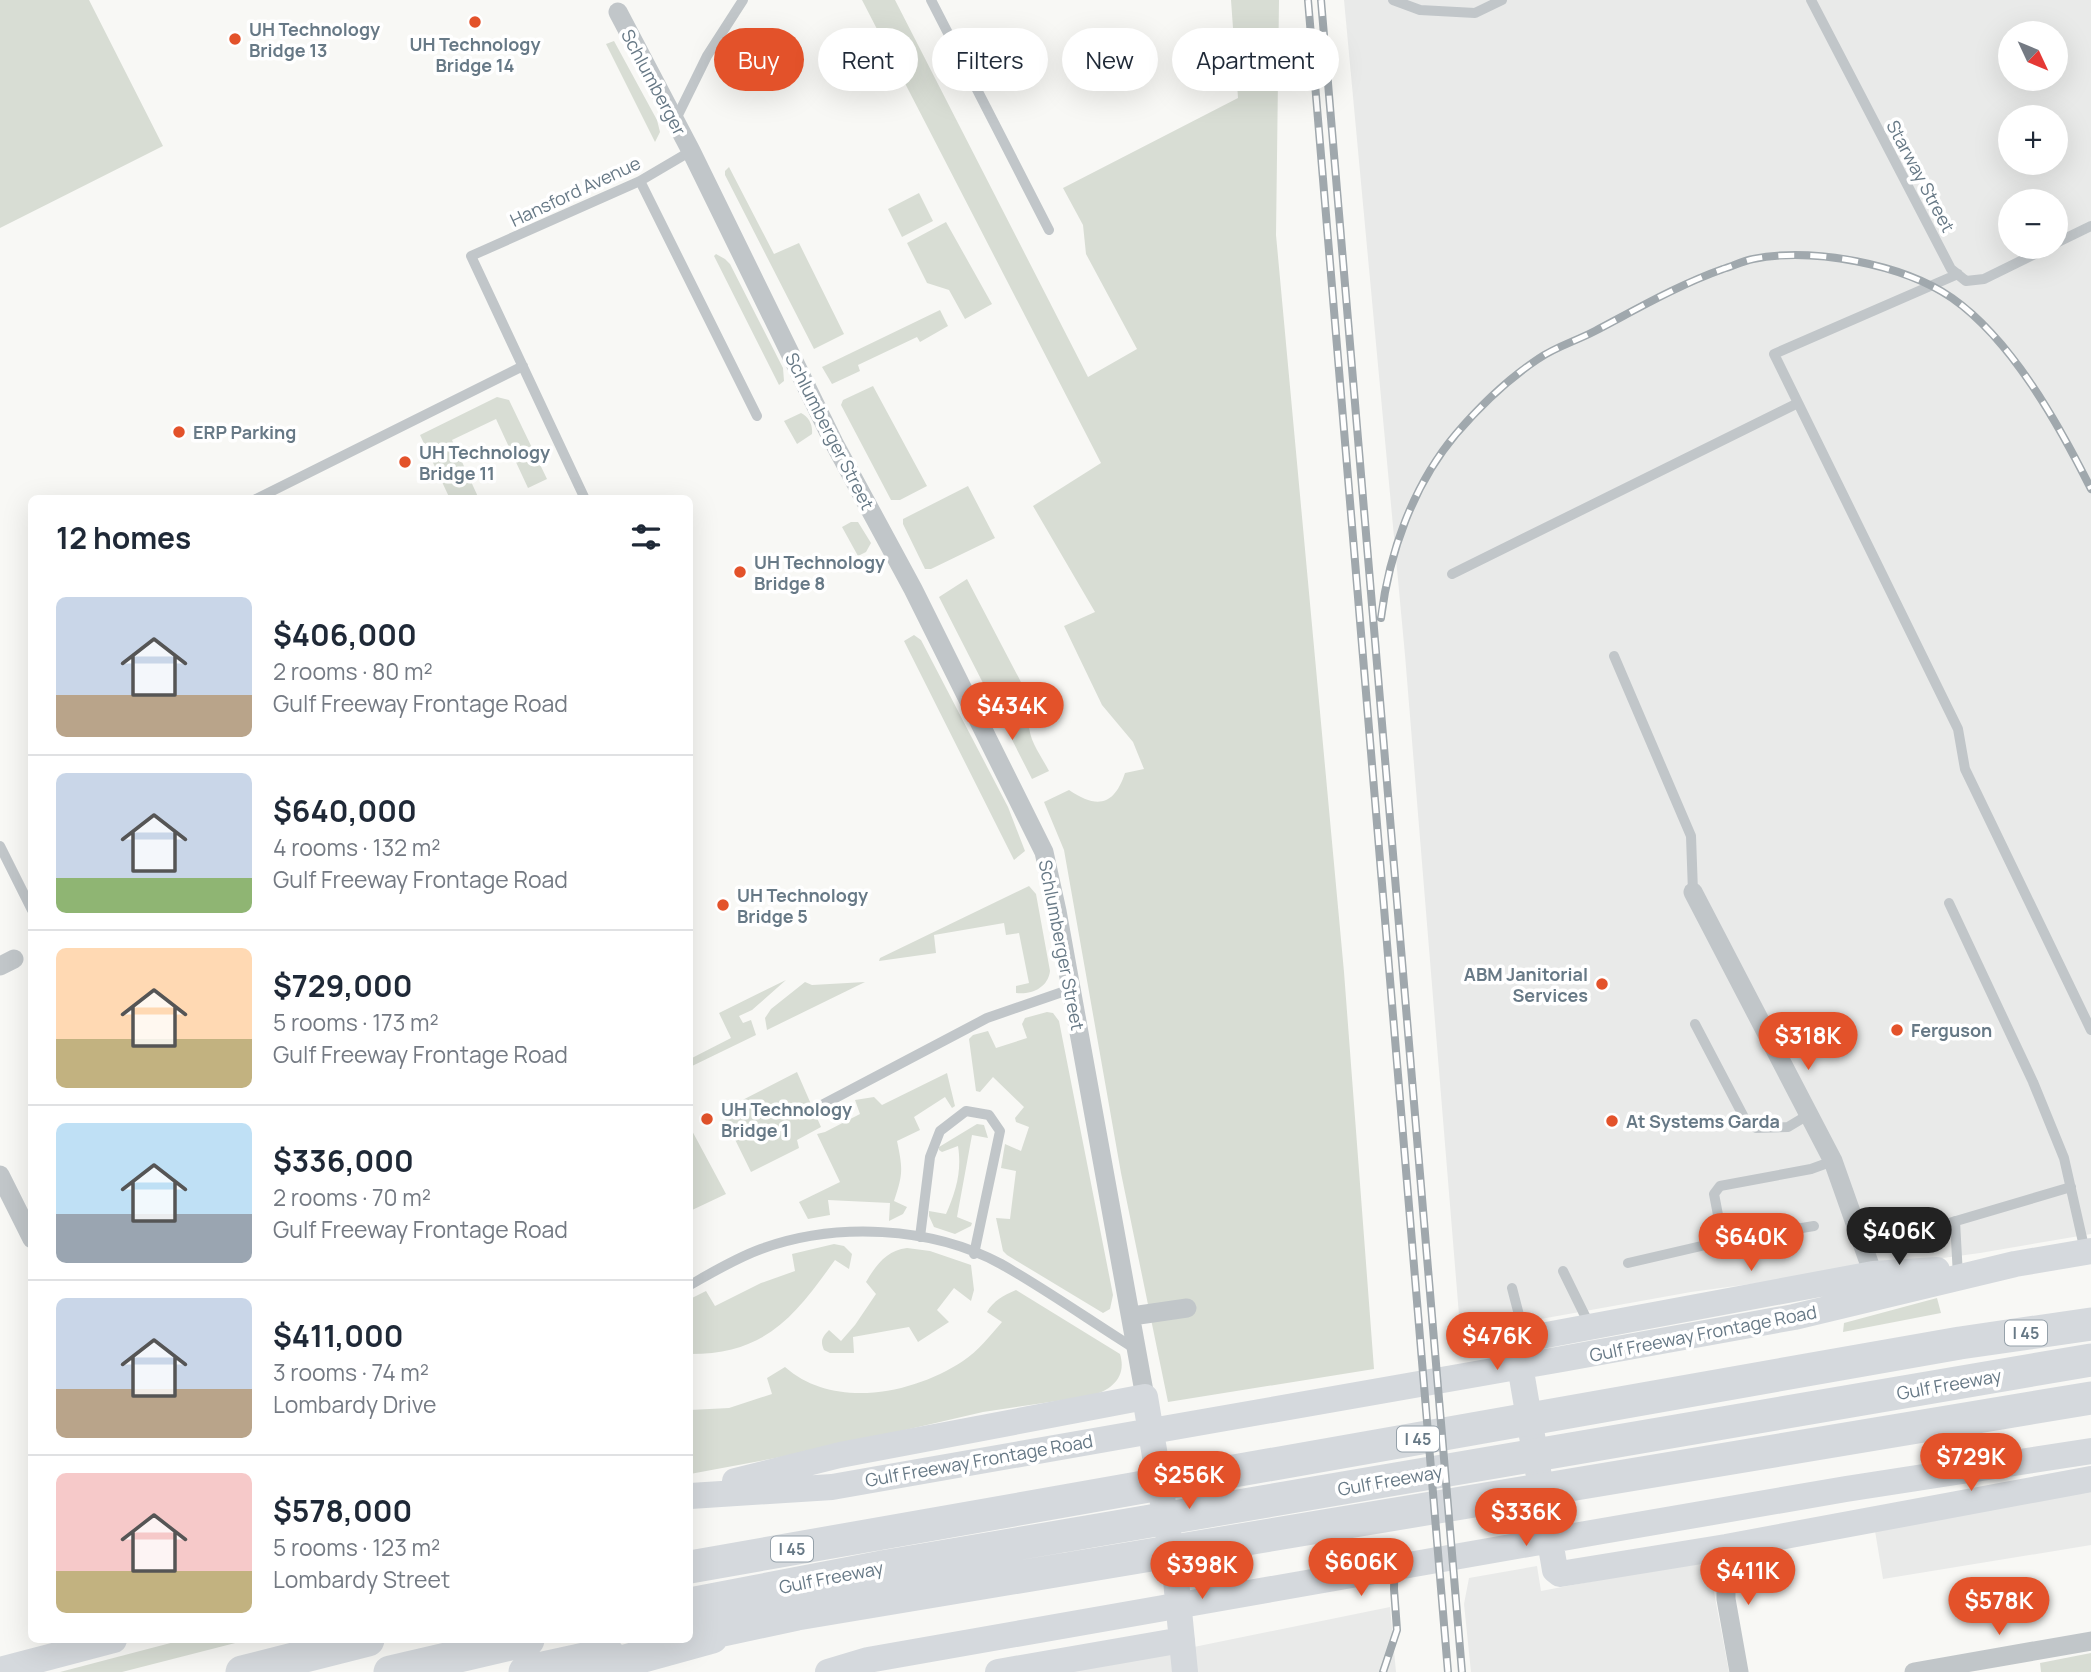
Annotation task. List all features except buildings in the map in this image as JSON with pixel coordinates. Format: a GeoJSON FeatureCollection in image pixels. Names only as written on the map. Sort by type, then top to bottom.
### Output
{"type":"FeatureCollection","features":[{"type":"Feature","properties":{"kind":"highway","name":"Gulf Freeway"},"geometry":{"type":"LineString","coordinates":[[696,1564],[1960,1343],[2091,1324]]}},
{"type":"Feature","properties":{"kind":"highway","name":"Gulf Freeway"},"geometry":{"type":"LineString","coordinates":[[693,1603],[882,1567],[2091,1360]]}},
{"type":"Feature","properties":{"kind":"highway","name":"Gulf Freeway"},"geometry":{"type":"LineString","coordinates":[[693,1636],[797,1614],[2091,1398]]}},
{"type":"Feature","properties":{"kind":"highway"},"geometry":{"type":"LineString","coordinates":[[693,1643],[797,1614]]}},
{"type":"Feature","properties":{"kind":"highway"},"geometry":{"type":"LineString","coordinates":[[242,1672],[357,1643]]}},
{"type":"Feature","properties":{"kind":"highway"},"geometry":{"type":"LineString","coordinates":[[390,1672],[515,1643]]}},
{"type":"Feature","properties":{"kind":"highway"},"geometry":{"type":"LineString","coordinates":[[525,1672],[661,1643]]}},
{"type":"Feature","properties":{"kind":"highway"},"geometry":{"type":"LineString","coordinates":[[586,1672],[692,1643]]}},
{"type":"Feature","properties":{"kind":"main road"},"geometry":{"type":"LineString","coordinates":[[2088,1251],[1958,1273],[1873,1274],[1590,1327],[1521,1343],[1524,1389],[1552,1564],[1560,1574],[1726,1547],[2091,1479]]}},
{"type":"Feature","properties":{"kind":"main road","name":"Gulf Freeway Frontage Road"},"geometry":{"type":"LineString","coordinates":[[693,1494],[832,1487],[1780,1319],[1958,1273]]}},
{"type":"Feature","properties":{"kind":"main road"},"geometry":{"type":"LineString","coordinates":[[693,1493],[840,1455],[1147,1404],[1176,1580],[1185,1672]]}},
{"type":"Feature","properties":{"kind":"main road"},"geometry":{"type":"LineString","coordinates":[[828,1672],[868,1660],[1591,1532],[2091,1451]]}},
{"type":"Feature","properties":{"kind":"main road"},"geometry":{"type":"LineString","coordinates":[[998,1672],[1182,1634]]}},
{"type":"Feature","properties":{"kind":"main road"},"geometry":{"type":"LineString","coordinates":[[0,1670],[103,1643]]}},
{"type":"Feature","properties":{"kind":"street","name":"Schlumberger"},"geometry":{"type":"LineString","coordinates":[[619,6],[691,151]]}},
{"type":"Feature","properties":{"kind":"street","name":"Schlumberger Street"},"geometry":{"type":"LineString","coordinates":[[691,151],[838,451],[913,589],[1044,852],[1072,989],[1147,1404]]}},
{"type":"Feature","properties":{"kind":"street"},"geometry":{"type":"LineString","coordinates":[[1693,892],[1833,1161],[1873,1274]]}},
{"type":"Feature","properties":{"kind":"street"},"geometry":{"type":"LineString","coordinates":[[0,1175],[28,1231]]}},
{"type":"Feature","properties":{"kind":"street"},"geometry":{"type":"LineString","coordinates":[[1132,1316],[1187,1308]]}},
{"type":"Feature","properties":{"kind":"street"},"geometry":{"type":"LineString","coordinates":[[1726,1547],[1727,1599],[1739,1672]]}},
{"type":"Feature","properties":{"kind":"street"},"geometry":{"type":"LineString","coordinates":[[1914,1672],[2091,1641]]}},
{"type":"Feature","properties":{"kind":"lane"},"geometry":{"type":"LineString","coordinates":[[675,122],[707,56],[743,0]]}},
{"type":"Feature","properties":{"kind":"lane"},"geometry":{"type":"LineString","coordinates":[[931,0],[1049,230]]}},
{"type":"Feature","properties":{"kind":"lane"},"geometry":{"type":"LineString","coordinates":[[1392,0],[1420,10],[1475,13],[1502,0]]}},
{"type":"Feature","properties":{"kind":"lane","name":"Starway Street"},"geometry":{"type":"LineString","coordinates":[[1811,0],[1951,269],[1958,274]]}},
{"type":"Feature","properties":{"kind":"lane","name":"Hansford Avenue"},"geometry":{"type":"LineString","coordinates":[[523,366],[471,256],[640,181],[691,151]]}},
{"type":"Feature","properties":{"kind":"lane"},"geometry":{"type":"LineString","coordinates":[[640,181],[757,416]]}},
{"type":"Feature","properties":{"kind":"lane"},"geometry":{"type":"LineString","coordinates":[[2068,237],[2091,226]]}},
{"type":"Feature","properties":{"kind":"lane"},"geometry":{"type":"LineString","coordinates":[[2025,259],[1984,279],[1966,281],[1958,274],[1774,354],[1958,729],[1965,769],[2091,1030]]}},
{"type":"Feature","properties":{"kind":"lane"},"geometry":{"type":"LineString","coordinates":[[264,495],[523,366],[583,495]]}},
{"type":"Feature","properties":{"kind":"lane"},"geometry":{"type":"LineString","coordinates":[[1452,574],[1798,403]]}},
{"type":"Feature","properties":{"kind":"lane"},"geometry":{"type":"LineString","coordinates":[[1614,656],[1691,836],[1693,892]]}},
{"type":"Feature","properties":{"kind":"lane"},"geometry":{"type":"LineString","coordinates":[[0,846],[28,901]]}},
{"type":"Feature","properties":{"kind":"lane"},"geometry":{"type":"LineString","coordinates":[[1949,903],[2033,1082],[2064,1157],[2088,1251]]}},
{"type":"Feature","properties":{"kind":"lane"},"geometry":{"type":"LineString","coordinates":[[820,1106],[987,1018],[1072,989]]}},
{"type":"Feature","properties":{"kind":"lane"},"geometry":{"type":"LineString","coordinates":[[1695,1024],[1747,1123],[1756,1128],[1788,1128],[1808,1115]]}},
{"type":"Feature","properties":{"kind":"lane"},"geometry":{"type":"LineString","coordinates":[[920,1237],[930,1157],[940,1131],[965,1111],[989,1115],[1000,1131],[974,1254]]}},
{"type":"Feature","properties":{"kind":"lane"},"geometry":{"type":"LineString","coordinates":[[1723,1241],[1714,1194],[1720,1186],[1811,1169],[1833,1161]]}},
{"type":"Feature","properties":{"kind":"lane"},"geometry":{"type":"LineString","coordinates":[[1912,1234],[2071,1187]]}},
{"type":"Feature","properties":{"kind":"lane"},"geometry":{"type":"LineString","coordinates":[[1955,1221],[1958,1273]]}},
{"type":"Feature","properties":{"kind":"lane"},"geometry":{"type":"LineString","coordinates":[[1628,1263],[1723,1241],[1814,1226]]}},
{"type":"Feature","properties":{"kind":"lane"},"geometry":{"type":"LineString","coordinates":[[693,1283],[763,1248],[819,1234],[869,1231],[904,1233],[940,1241],[999,1263],[1137,1350]]}},
{"type":"Feature","properties":{"kind":"lane"},"geometry":{"type":"LineString","coordinates":[[1563,1271],[1590,1327]]}},
{"type":"Feature","properties":{"kind":"lane"},"geometry":{"type":"LineString","coordinates":[[1512,1288],[1521,1343]]}},
{"type":"Feature","properties":{"kind":"shaded area"},"geometry":{"type":"Polygon","coordinates":[[[0,0],[89,0],[163,146],[0,228],[0,0]]]}},
{"type":"Feature","properties":{"kind":"shaded area"},"geometry":{"type":"Polygon","coordinates":[[[862,0],[895,0],[909,28],[876,28],[862,0]]]}},
{"type":"Feature","properties":{"kind":"shaded area"},"geometry":{"type":"Polygon","coordinates":[[[1231,0],[1279,0],[1279,28],[1233,28],[1231,0]]]}},
{"type":"Feature","properties":{"kind":"shaded area"},"geometry":{"type":"Polygon","coordinates":[[[1344,0],[2091,0],[2091,1234],[1980,1253],[1691,1292],[1459,1336],[1405,655],[1344,0]]]}},
{"type":"Feature","properties":{"kind":"shaded area"},"geometry":{"type":"Polygon","coordinates":[[[614,41],[657,120],[660,132],[655,142],[606,44],[614,41]]]}},
{"type":"Feature","properties":{"kind":"shaded area"},"geometry":{"type":"Polygon","coordinates":[[[918,45],[932,72],[932,91],[942,91],[1088,377],[1137,349],[1086,254],[1083,225],[1063,188],[1238,98],[1238,91],[1278,91],[1276,235],[1344,972],[1374,1369],[1168,1402],[1121,1173],[1064,850],[1044,802],[1069,790],[1088,800],[1103,801],[1116,792],[1125,773],[1144,769],[1133,742],[1102,705],[1064,626],[1095,612],[1033,506],[1101,463],[909,91],[918,91],[918,45]]]}},
{"type":"Feature","properties":{"kind":"shaded area"},"geometry":{"type":"Polygon","coordinates":[[[729,167],[774,254],[799,243],[844,334],[814,349],[725,175],[729,167]]]}},
{"type":"Feature","properties":{"kind":"shaded area"},"geometry":{"type":"Polygon","coordinates":[[[919,193],[933,221],[902,237],[888,209],[919,193]]]}},
{"type":"Feature","properties":{"kind":"shaded area"},"geometry":{"type":"Polygon","coordinates":[[[946,222],[992,304],[965,319],[949,290],[927,283],[907,243],[946,222]]]}},
{"type":"Feature","properties":{"kind":"shaded area"},"geometry":{"type":"Polygon","coordinates":[[[716,254],[730,264],[783,368],[784,381],[779,385],[714,256],[716,254]]]}},
{"type":"Feature","properties":{"kind":"shaded area"},"geometry":{"type":"Polygon","coordinates":[[[940,310],[948,326],[920,342],[917,337],[858,365],[860,371],[832,384],[822,367],[940,310]]]}},
{"type":"Feature","properties":{"kind":"shaded area"},"geometry":{"type":"Polygon","coordinates":[[[873,386],[927,486],[900,500],[891,500],[841,405],[843,400],[873,386]]]}},
{"type":"Feature","properties":{"kind":"shaded area"},"geometry":{"type":"Polygon","coordinates":[[[497,397],[509,400],[547,479],[528,488],[496,419],[452,440],[477,495],[448,495],[420,435],[497,397]]]}},
{"type":"Feature","properties":{"kind":"shaded area"},"geometry":{"type":"Polygon","coordinates":[[[801,413],[810,422],[812,434],[797,444],[784,421],[801,413]]]}},
{"type":"Feature","properties":{"kind":"shaded area"},"geometry":{"type":"Polygon","coordinates":[[[968,486],[995,538],[931,569],[925,569],[903,519],[968,486]]]}},
{"type":"Feature","properties":{"kind":"shaded area"},"geometry":{"type":"Polygon","coordinates":[[[858,522],[871,543],[866,552],[858,556],[842,527],[858,522]]]}},
{"type":"Feature","properties":{"kind":"shaded area"},"geometry":{"type":"Polygon","coordinates":[[[967,579],[1034,707],[1030,715],[1030,731],[1049,771],[1032,779],[939,597],[967,579]]]}},
{"type":"Feature","properties":{"kind":"shaded area"},"geometry":{"type":"Polygon","coordinates":[[[914,635],[921,640],[1008,807],[1025,851],[1014,860],[904,641],[914,635]]]}},
{"type":"Feature","properties":{"kind":"shaded area"},"geometry":{"type":"Polygon","coordinates":[[[1029,886],[1036,894],[1050,971],[1046,982],[1038,989],[1016,993],[1016,986],[1029,983],[1019,933],[1006,935],[1004,923],[934,935],[936,953],[879,961],[880,958],[1029,886]]]}},
{"type":"Feature","properties":{"kind":"shaded area"},"geometry":{"type":"Polygon","coordinates":[[[786,980],[752,1010],[739,1016],[743,1023],[751,1020],[756,1035],[693,1066],[693,1057],[731,1038],[719,1013],[786,980]]]}},
{"type":"Feature","properties":{"kind":"shaded area"},"geometry":{"type":"Polygon","coordinates":[[[805,982],[812,985],[865,982],[767,1030],[765,1018],[771,1009],[805,982]]]}},
{"type":"Feature","properties":{"kind":"shaded area"},"geometry":{"type":"Polygon","coordinates":[[[1053,1013],[1059,1021],[1113,1295],[1110,1309],[1103,1313],[1007,1255],[1003,1251],[996,1218],[1010,1219],[1016,1171],[1001,1168],[1005,1144],[1021,1151],[1029,1127],[1016,1122],[1015,1118],[1024,1107],[993,1077],[980,1092],[976,1091],[969,1039],[973,1035],[988,1031],[996,1048],[1027,1038],[1022,1024],[1025,1018],[1053,1013]]]}},
{"type":"Feature","properties":{"kind":"shaded area"},"geometry":{"type":"Polygon","coordinates":[[[797,1072],[821,1127],[797,1140],[799,1148],[751,1172],[721,1111],[797,1072]]]}},
{"type":"Feature","properties":{"kind":"shaded area"},"geometry":{"type":"Polygon","coordinates":[[[947,1073],[955,1106],[952,1108],[945,1097],[914,1117],[920,1130],[897,1141],[901,1171],[894,1201],[907,1207],[903,1214],[889,1221],[890,1203],[828,1200],[830,1215],[808,1219],[799,1202],[840,1182],[817,1134],[860,1114],[855,1100],[874,1097],[882,1105],[947,1073]]]}},
{"type":"Feature","properties":{"kind":"shaded area"},"geometry":{"type":"Polygon","coordinates":[[[977,1124],[984,1125],[988,1138],[972,1135],[957,1217],[972,1223],[955,1234],[934,1227],[929,1216],[929,1211],[946,1214],[959,1172],[958,1146],[942,1152],[939,1147],[977,1124]]]}},
{"type":"Feature","properties":{"kind":"shaded area"},"geometry":{"type":"Polygon","coordinates":[[[693,1133],[726,1194],[693,1210],[693,1133]]]}},
{"type":"Feature","properties":{"kind":"shaded area"},"geometry":{"type":"Polygon","coordinates":[[[834,1244],[844,1246],[852,1254],[849,1269],[835,1260],[806,1299],[776,1328],[739,1347],[693,1354],[693,1298],[706,1291],[715,1306],[761,1283],[795,1271],[792,1254],[834,1244]]]}},
{"type":"Feature","properties":{"kind":"shaded area"},"geometry":{"type":"Polygon","coordinates":[[[907,1248],[930,1251],[971,1265],[974,1290],[971,1301],[954,1288],[937,1310],[949,1322],[918,1342],[909,1327],[853,1337],[854,1353],[830,1353],[824,1350],[822,1342],[827,1332],[829,1330],[841,1341],[876,1294],[866,1282],[878,1264],[888,1255],[907,1248]]]}},
{"type":"Feature","properties":{"kind":"shaded area"},"geometry":{"type":"Polygon","coordinates":[[[1016,1290],[1120,1354],[1121,1369],[1116,1381],[1091,1396],[983,1412],[819,1450],[693,1473],[693,1410],[729,1408],[772,1394],[767,1378],[785,1367],[826,1389],[850,1393],[898,1389],[921,1382],[963,1361],[979,1348],[1002,1322],[987,1312],[999,1299],[1016,1290]]]}},
{"type":"Feature","properties":{"kind":"shaded area"},"geometry":{"type":"Polygon","coordinates":[[[1937,1298],[1941,1313],[1843,1332],[1844,1323],[1937,1298]]]}},
{"type":"Feature","properties":{"kind":"shaded area"},"geometry":{"type":"Polygon","coordinates":[[[2091,1487],[2091,1545],[1883,1579],[1874,1525],[2091,1487]]]}},
{"type":"Feature","properties":{"kind":"shaded area"},"geometry":{"type":"Polygon","coordinates":[[[1695,1562],[1705,1566],[1711,1576],[1729,1672],[1471,1672],[1464,1604],[1469,1578],[1537,1566],[1541,1591],[1695,1562]]]}},
{"type":"Feature","properties":{"kind":"shaded area"},"geometry":{"type":"Polygon","coordinates":[[[1390,1607],[1396,1672],[1060,1672],[1140,1658],[1390,1607]]]}},
{"type":"Feature","properties":{"kind":"shaded area"},"geometry":{"type":"Polygon","coordinates":[[[171,1643],[235,1643],[122,1672],[60,1672],[171,1643]]]}},
{"type":"Feature","properties":{"kind":"shaded area"},"geometry":{"type":"Polygon","coordinates":[[[2091,1653],[2091,1672],[2041,1672],[2040,1663],[2091,1653]]]}},
{"type":"Feature","properties":{"kind":"railway"},"geometry":{"type":"LineString","coordinates":[[1308,0],[1448,1672]]}},
{"type":"Feature","properties":{"kind":"railway"},"geometry":{"type":"LineString","coordinates":[[1321,0],[1462,1672]]}},
{"type":"Feature","properties":{"kind":"railway"},"geometry":{"type":"LineString","coordinates":[[1381,618],[1390,569],[1415,497],[1441,454],[1484,404],[1516,375],[1551,351],[1588,335],[1690,282],[1753,259],[1802,255],[1856,261],[1909,276],[1952,298],[1974,316],[2014,360],[2049,412],[2091,489]]}},
{"type":"Feature","properties":{"kind":"railway"},"geometry":{"type":"LineString","coordinates":[[1383,1672],[1397,1630],[1395,1544]]}},
{"type":"Feature","properties":{"kind":"place","name":"UH Technology Bridge 14"},"geometry":{"type":"Point","coordinates":[475,22]}},
{"type":"Feature","properties":{"kind":"place","name":"UH Technology Bridge 13"},"geometry":{"type":"Point","coordinates":[235,39]}},
{"type":"Feature","properties":{"kind":"place","name":"ERP Parking"},"geometry":{"type":"Point","coordinates":[179,432]}},
{"type":"Feature","properties":{"kind":"place","name":"UH Technology Bridge 11"},"geometry":{"type":"Point","coordinates":[405,462]}},
{"type":"Feature","properties":{"kind":"place","name":"UH Technology Bridge 8"},"geometry":{"type":"Point","coordinates":[740,572]}},
{"type":"Feature","properties":{"kind":"place","name":"UH Technology Bridge 5"},"geometry":{"type":"Point","coordinates":[723,905]}},
{"type":"Feature","properties":{"kind":"place","name":"ABM Janitorial Services"},"geometry":{"type":"Point","coordinates":[1602,984]}},
{"type":"Feature","properties":{"kind":"place","name":"Ferguson"},"geometry":{"type":"Point","coordinates":[1897,1030]}},
{"type":"Feature","properties":{"kind":"place","name":"UH Technology Bridge 1"},"geometry":{"type":"Point","coordinates":[707,1119]}},
{"type":"Feature","properties":{"kind":"place","name":"At Systems Garda"},"geometry":{"type":"Point","coordinates":[1612,1121]}}]}
